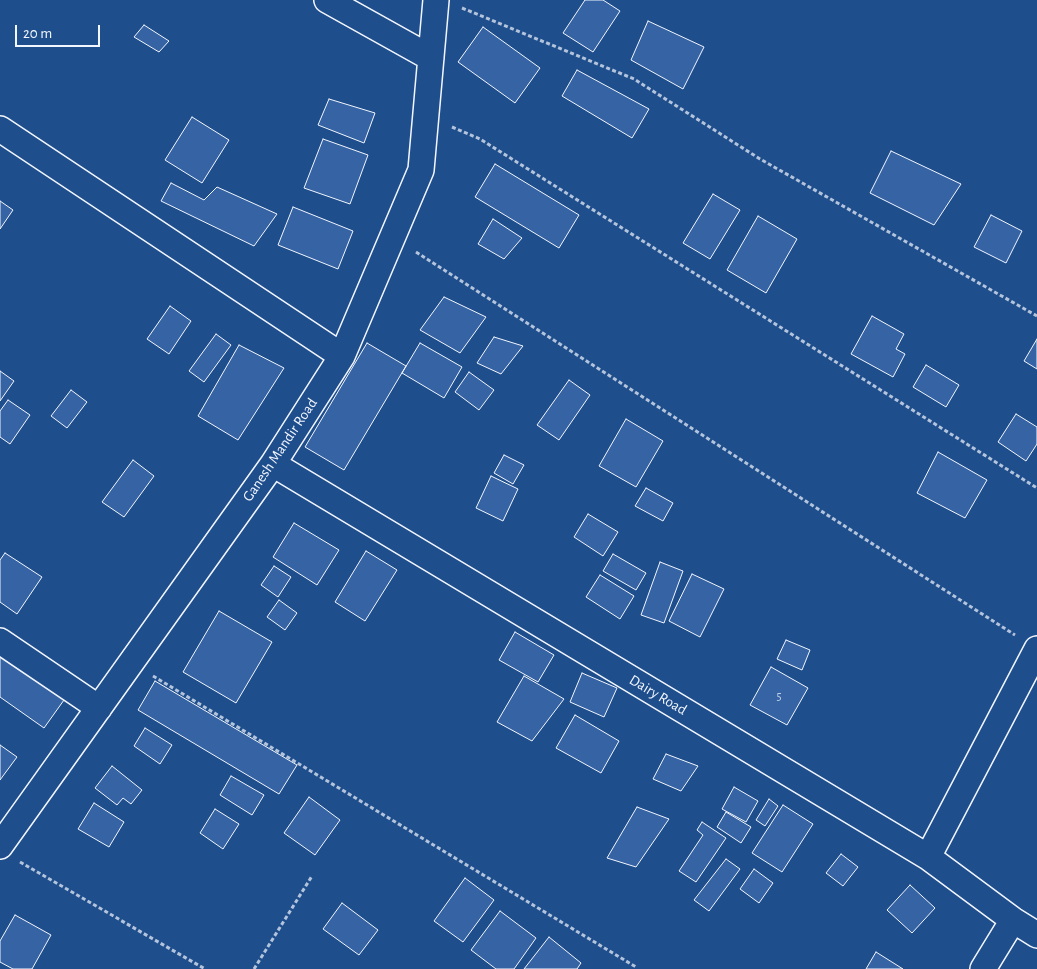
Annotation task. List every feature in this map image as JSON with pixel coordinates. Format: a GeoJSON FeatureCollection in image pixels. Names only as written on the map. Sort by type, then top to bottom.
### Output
{"type":"FeatureCollection","features":[{"type":"Feature","properties":{"kind":"street"},"geometry":{"type":"LineString","coordinates":[[327,0],[431,58]]}},
{"type":"Feature","properties":{"kind":"street","name":"Ganesh Mandir Road"},"geometry":{"type":"LineString","coordinates":[[6,844],[99,708],[274,464],[342,356],[421,170],[436,0]]}},
{"type":"Feature","properties":{"kind":"street"},"geometry":{"type":"LineString","coordinates":[[0,128],[342,356]]}},
{"type":"Feature","properties":{"kind":"street","name":"Dairy Road"},"geometry":{"type":"LineString","coordinates":[[274,464],[928,857],[1013,920],[1037,935]]}},
{"type":"Feature","properties":{"kind":"street"},"geometry":{"type":"LineString","coordinates":[[0,641],[99,708]]}},
{"type":"Feature","properties":{"kind":"street"},"geometry":{"type":"LineString","coordinates":[[928,857],[1037,649]]}},
{"type":"Feature","properties":{"kind":"street"},"geometry":{"type":"LineString","coordinates":[[983,969],[1013,920]]}},
{"type":"Feature","properties":{"kind":"path"},"geometry":{"type":"LineString","coordinates":[[461,7],[634,79],[760,159],[1037,316]]}},
{"type":"Feature","properties":{"kind":"path"},"geometry":{"type":"LineString","coordinates":[[426,117],[480,138],[1037,488]]}},
{"type":"Feature","properties":{"kind":"path"},"geometry":{"type":"LineString","coordinates":[[392,236],[1037,649]]}},
{"type":"Feature","properties":{"kind":"path"},"geometry":{"type":"LineString","coordinates":[[131,663],[636,967]]}},
{"type":"Feature","properties":{"kind":"path"},"geometry":{"type":"LineString","coordinates":[[6,844],[205,969]]}},
{"type":"Feature","properties":{"kind":"path"},"geometry":{"type":"LineString","coordinates":[[254,969],[312,876]]}},
{"type":"Feature","properties":{"kind":"building"},"geometry":{"type":"Polygon","coordinates":[[[585,0],[603,0],[620,11],[593,52],[563,33],[585,0]]]}},
{"type":"Feature","properties":{"kind":"building"},"geometry":{"type":"Polygon","coordinates":[[[648,21],[704,47],[683,89],[631,60],[648,21]]]}},
{"type":"Feature","properties":{"kind":"building"},"geometry":{"type":"Polygon","coordinates":[[[144,25],[169,41],[159,52],[134,37],[144,25]]]}},
{"type":"Feature","properties":{"kind":"building"},"geometry":{"type":"Polygon","coordinates":[[[483,27],[540,68],[515,103],[458,62],[483,27]]]}},
{"type":"Feature","properties":{"kind":"building"},"geometry":{"type":"Polygon","coordinates":[[[577,70],[649,109],[632,138],[562,96],[577,70]]]}},
{"type":"Feature","properties":{"kind":"building"},"geometry":{"type":"Polygon","coordinates":[[[329,99],[375,113],[364,143],[318,125],[329,99]]]}},
{"type":"Feature","properties":{"kind":"building"},"geometry":{"type":"Polygon","coordinates":[[[192,117],[229,140],[202,183],[165,160],[192,117]]]}},
{"type":"Feature","properties":{"kind":"building"},"geometry":{"type":"Polygon","coordinates":[[[323,139],[368,155],[350,204],[304,188],[323,139]]]}},
{"type":"Feature","properties":{"kind":"building"},"geometry":{"type":"Polygon","coordinates":[[[891,151],[961,184],[934,225],[870,193],[891,151]]]}},
{"type":"Feature","properties":{"kind":"building"},"geometry":{"type":"Polygon","coordinates":[[[495,164],[579,215],[559,248],[475,197],[495,164]]]}},
{"type":"Feature","properties":{"kind":"building"},"geometry":{"type":"Polygon","coordinates":[[[171,183],[204,200],[217,187],[277,214],[254,246],[161,201],[171,183]]]}},
{"type":"Feature","properties":{"kind":"building"},"geometry":{"type":"Polygon","coordinates":[[[713,194],[740,210],[710,259],[683,243],[713,194]]]}},
{"type":"Feature","properties":{"kind":"building"},"geometry":{"type":"Polygon","coordinates":[[[0,201],[13,210],[0,229],[0,201]]]}},
{"type":"Feature","properties":{"kind":"building"},"geometry":{"type":"Polygon","coordinates":[[[293,207],[353,231],[338,269],[278,245],[293,207]]]}},
{"type":"Feature","properties":{"kind":"building"},"geometry":{"type":"Polygon","coordinates":[[[991,215],[1022,231],[1006,263],[974,247],[991,215]]]}},
{"type":"Feature","properties":{"kind":"building"},"geometry":{"type":"Polygon","coordinates":[[[758,216],[797,239],[766,293],[727,270],[758,216]]]}},
{"type":"Feature","properties":{"kind":"building"},"geometry":{"type":"Polygon","coordinates":[[[493,219],[522,238],[504,259],[478,244],[493,219]]]}},
{"type":"Feature","properties":{"kind":"building"},"geometry":{"type":"Polygon","coordinates":[[[444,297],[486,317],[460,353],[420,330],[444,297]]]}},
{"type":"Feature","properties":{"kind":"building"},"geometry":{"type":"Polygon","coordinates":[[[170,306],[191,321],[169,354],[147,339],[170,306]]]}},
{"type":"Feature","properties":{"kind":"building"},"geometry":{"type":"Polygon","coordinates":[[[872,316],[904,334],[896,349],[905,354],[893,377],[851,354],[872,316]]]}},
{"type":"Feature","properties":{"kind":"building"},"geometry":{"type":"Polygon","coordinates":[[[216,334],[231,345],[204,382],[189,371],[216,334]]]}},
{"type":"Feature","properties":{"kind":"building"},"geometry":{"type":"Polygon","coordinates":[[[494,337],[523,346],[501,374],[477,363],[494,337]]]}},
{"type":"Feature","properties":{"kind":"building"},"geometry":{"type":"Polygon","coordinates":[[[1037,339],[1037,369],[1024,361],[1037,339]]]}},
{"type":"Feature","properties":{"kind":"building"},"geometry":{"type":"Polygon","coordinates":[[[367,343],[406,366],[344,470],[305,447],[367,343]]]}},
{"type":"Feature","properties":{"kind":"building"},"geometry":{"type":"Polygon","coordinates":[[[420,343],[462,367],[444,398],[402,373],[420,343]]]}},
{"type":"Feature","properties":{"kind":"building"},"geometry":{"type":"Polygon","coordinates":[[[239,345],[284,368],[238,440],[198,416],[239,345]]]}},
{"type":"Feature","properties":{"kind":"building"},"geometry":{"type":"Polygon","coordinates":[[[926,365],[959,385],[946,407],[913,387],[926,365]]]}},
{"type":"Feature","properties":{"kind":"building"},"geometry":{"type":"Polygon","coordinates":[[[0,371],[14,381],[0,401],[0,371]]]}},
{"type":"Feature","properties":{"kind":"building"},"geometry":{"type":"Polygon","coordinates":[[[469,372],[494,390],[479,410],[455,392],[469,372]]]}},
{"type":"Feature","properties":{"kind":"building"},"geometry":{"type":"Polygon","coordinates":[[[569,380],[590,395],[559,440],[537,425],[569,380]]]}},
{"type":"Feature","properties":{"kind":"building"},"geometry":{"type":"Polygon","coordinates":[[[71,390],[87,402],[67,428],[51,416],[71,390]]]}},
{"type":"Feature","properties":{"kind":"building"},"geometry":{"type":"Polygon","coordinates":[[[8,400],[30,415],[10,444],[0,437],[0,411],[8,400]]]}},
{"type":"Feature","properties":{"kind":"building"},"geometry":{"type":"Polygon","coordinates":[[[1016,414],[1037,427],[1037,444],[1026,461],[998,442],[1016,414]]]}},
{"type":"Feature","properties":{"kind":"building"},"geometry":{"type":"Polygon","coordinates":[[[626,419],[663,441],[636,487],[599,466],[626,419]]]}},
{"type":"Feature","properties":{"kind":"building"},"geometry":{"type":"Polygon","coordinates":[[[938,452],[987,480],[965,518],[917,493],[938,452]]]}},
{"type":"Feature","properties":{"kind":"building"},"geometry":{"type":"Polygon","coordinates":[[[504,455],[524,465],[513,484],[494,473],[504,455]]]}},
{"type":"Feature","properties":{"kind":"building"},"geometry":{"type":"Polygon","coordinates":[[[133,460],[154,476],[124,517],[102,502],[133,460]]]}},
{"type":"Feature","properties":{"kind":"building"},"geometry":{"type":"Polygon","coordinates":[[[491,476],[518,489],[503,521],[476,508],[491,476]]]}},
{"type":"Feature","properties":{"kind":"building"},"geometry":{"type":"Polygon","coordinates":[[[646,488],[673,503],[663,521],[635,506],[646,488]]]}},
{"type":"Feature","properties":{"kind":"building"},"geometry":{"type":"Polygon","coordinates":[[[588,514],[618,532],[603,556],[574,537],[588,514]]]}},
{"type":"Feature","properties":{"kind":"building"},"geometry":{"type":"Polygon","coordinates":[[[294,523],[339,550],[317,585],[273,557],[294,523]]]}},
{"type":"Feature","properties":{"kind":"building"},"geometry":{"type":"Polygon","coordinates":[[[366,551],[397,570],[365,621],[335,602],[366,551]]]}},
{"type":"Feature","properties":{"kind":"building"},"geometry":{"type":"Polygon","coordinates":[[[5,553],[42,577],[17,614],[0,602],[0,560],[5,553]]]}},
{"type":"Feature","properties":{"kind":"building"},"geometry":{"type":"Polygon","coordinates":[[[613,554],[646,573],[636,590],[603,571],[613,554]]]}},
{"type":"Feature","properties":{"kind":"building"},"geometry":{"type":"Polygon","coordinates":[[[660,562],[683,571],[664,623],[641,615],[660,562]]]}},
{"type":"Feature","properties":{"kind":"building"},"geometry":{"type":"Polygon","coordinates":[[[274,566],[291,577],[278,597],[261,585],[274,566]]]}},
{"type":"Feature","properties":{"kind":"building"},"geometry":{"type":"Polygon","coordinates":[[[692,574],[724,589],[700,637],[669,621],[692,574]]]}},
{"type":"Feature","properties":{"kind":"building"},"geometry":{"type":"Polygon","coordinates":[[[600,575],[634,596],[620,619],[586,597],[600,575]]]}},
{"type":"Feature","properties":{"kind":"building"},"geometry":{"type":"Polygon","coordinates":[[[279,600],[297,613],[285,630],[267,617],[279,600]]]}},
{"type":"Feature","properties":{"kind":"building"},"geometry":{"type":"Polygon","coordinates":[[[219,611],[272,642],[236,703],[183,672],[219,611]]]}},
{"type":"Feature","properties":{"kind":"building"},"geometry":{"type":"Polygon","coordinates":[[[515,632],[554,655],[538,682],[499,660],[515,632]]]}},
{"type":"Feature","properties":{"kind":"building"},"geometry":{"type":"Polygon","coordinates":[[[786,640],[810,650],[802,670],[777,659],[786,640]]]}},
{"type":"Feature","properties":{"kind":"building"},"geometry":{"type":"Polygon","coordinates":[[[0,655],[64,700],[44,728],[0,697],[0,655]]]}},
{"type":"Feature","properties":{"kind":"building"},"geometry":{"type":"Polygon","coordinates":[[[771,667],[808,688],[787,725],[750,705],[771,667]]]}},
{"type":"Feature","properties":{"kind":"building"},"geometry":{"type":"Polygon","coordinates":[[[582,673],[617,688],[604,717],[570,702],[582,673]]]}},
{"type":"Feature","properties":{"kind":"building"},"geometry":{"type":"Polygon","coordinates":[[[524,676],[564,699],[532,741],[497,722],[524,676]]]}},
{"type":"Feature","properties":{"kind":"building"},"geometry":{"type":"Polygon","coordinates":[[[155,681],[297,765],[279,794],[138,710],[155,681]]]}},
{"type":"Feature","properties":{"kind":"building"},"geometry":{"type":"Polygon","coordinates":[[[575,715],[619,741],[601,773],[556,748],[575,715]]]}},
{"type":"Feature","properties":{"kind":"building"},"geometry":{"type":"Polygon","coordinates":[[[145,728],[172,745],[160,764],[134,746],[145,728]]]}},
{"type":"Feature","properties":{"kind":"building"},"geometry":{"type":"Polygon","coordinates":[[[0,745],[17,757],[0,780],[0,745]]]}},
{"type":"Feature","properties":{"kind":"building"},"geometry":{"type":"Polygon","coordinates":[[[666,754],[698,766],[681,791],[653,779],[666,754]]]}},
{"type":"Feature","properties":{"kind":"building"},"geometry":{"type":"Polygon","coordinates":[[[112,766],[142,790],[131,804],[123,798],[117,805],[95,788],[112,766]]]}},
{"type":"Feature","properties":{"kind":"building"},"geometry":{"type":"Polygon","coordinates":[[[231,776],[264,795],[252,815],[220,795],[231,776]]]}},
{"type":"Feature","properties":{"kind":"building"},"geometry":{"type":"Polygon","coordinates":[[[734,787],[758,801],[746,822],[722,809],[734,787]]]}},
{"type":"Feature","properties":{"kind":"building"},"geometry":{"type":"Polygon","coordinates":[[[309,797],[340,820],[315,855],[284,833],[309,797]]]}},
{"type":"Feature","properties":{"kind":"building"},"geometry":{"type":"Polygon","coordinates":[[[769,799],[778,806],[765,826],[756,820],[769,799]]]}},
{"type":"Feature","properties":{"kind":"building"},"geometry":{"type":"Polygon","coordinates":[[[94,803],[124,822],[109,847],[78,829],[94,803]]]}},
{"type":"Feature","properties":{"kind":"building"},"geometry":{"type":"Polygon","coordinates":[[[783,805],[813,824],[782,872],[752,853],[783,805]]]}},
{"type":"Feature","properties":{"kind":"building"},"geometry":{"type":"Polygon","coordinates":[[[637,807],[669,819],[636,867],[607,858],[637,807]]]}},
{"type":"Feature","properties":{"kind":"building"},"geometry":{"type":"Polygon","coordinates":[[[215,809],[239,824],[223,849],[200,833],[215,809]]]}},
{"type":"Feature","properties":{"kind":"building"},"geometry":{"type":"Polygon","coordinates":[[[726,812],[751,827],[741,843],[717,827],[726,812]]]}},
{"type":"Feature","properties":{"kind":"building"},"geometry":{"type":"Polygon","coordinates":[[[702,822],[726,838],[696,882],[679,871],[703,835],[697,830],[702,822]]]}},
{"type":"Feature","properties":{"kind":"building"},"geometry":{"type":"Polygon","coordinates":[[[841,854],[858,867],[843,886],[826,873],[841,854]]]}},
{"type":"Feature","properties":{"kind":"building"},"geometry":{"type":"Polygon","coordinates":[[[726,859],[740,869],[709,911],[694,900],[726,859]]]}},
{"type":"Feature","properties":{"kind":"building"},"geometry":{"type":"Polygon","coordinates":[[[754,869],[773,883],[759,903],[740,889],[754,869]]]}},
{"type":"Feature","properties":{"kind":"building"},"geometry":{"type":"Polygon","coordinates":[[[465,878],[494,900],[463,942],[434,921],[465,878]]]}},
{"type":"Feature","properties":{"kind":"building"},"geometry":{"type":"Polygon","coordinates":[[[910,885],[935,908],[912,933],[887,910],[910,885]]]}},
{"type":"Feature","properties":{"kind":"building"},"geometry":{"type":"Polygon","coordinates":[[[342,903],[378,930],[359,955],[323,929],[342,903]]]}},
{"type":"Feature","properties":{"kind":"building"},"geometry":{"type":"Polygon","coordinates":[[[500,911],[536,938],[514,969],[496,969],[471,950],[500,911]]]}},
{"type":"Feature","properties":{"kind":"building"},"geometry":{"type":"Polygon","coordinates":[[[15,915],[51,935],[32,969],[13,969],[0,962],[0,941],[15,915]]]}},
{"type":"Feature","properties":{"kind":"building"},"geometry":{"type":"Polygon","coordinates":[[[549,937],[581,963],[577,969],[524,969],[549,937]]]}},
{"type":"Feature","properties":{"kind":"building"},"geometry":{"type":"Polygon","coordinates":[[[876,952],[903,969],[866,969],[876,952]]]}}]}
